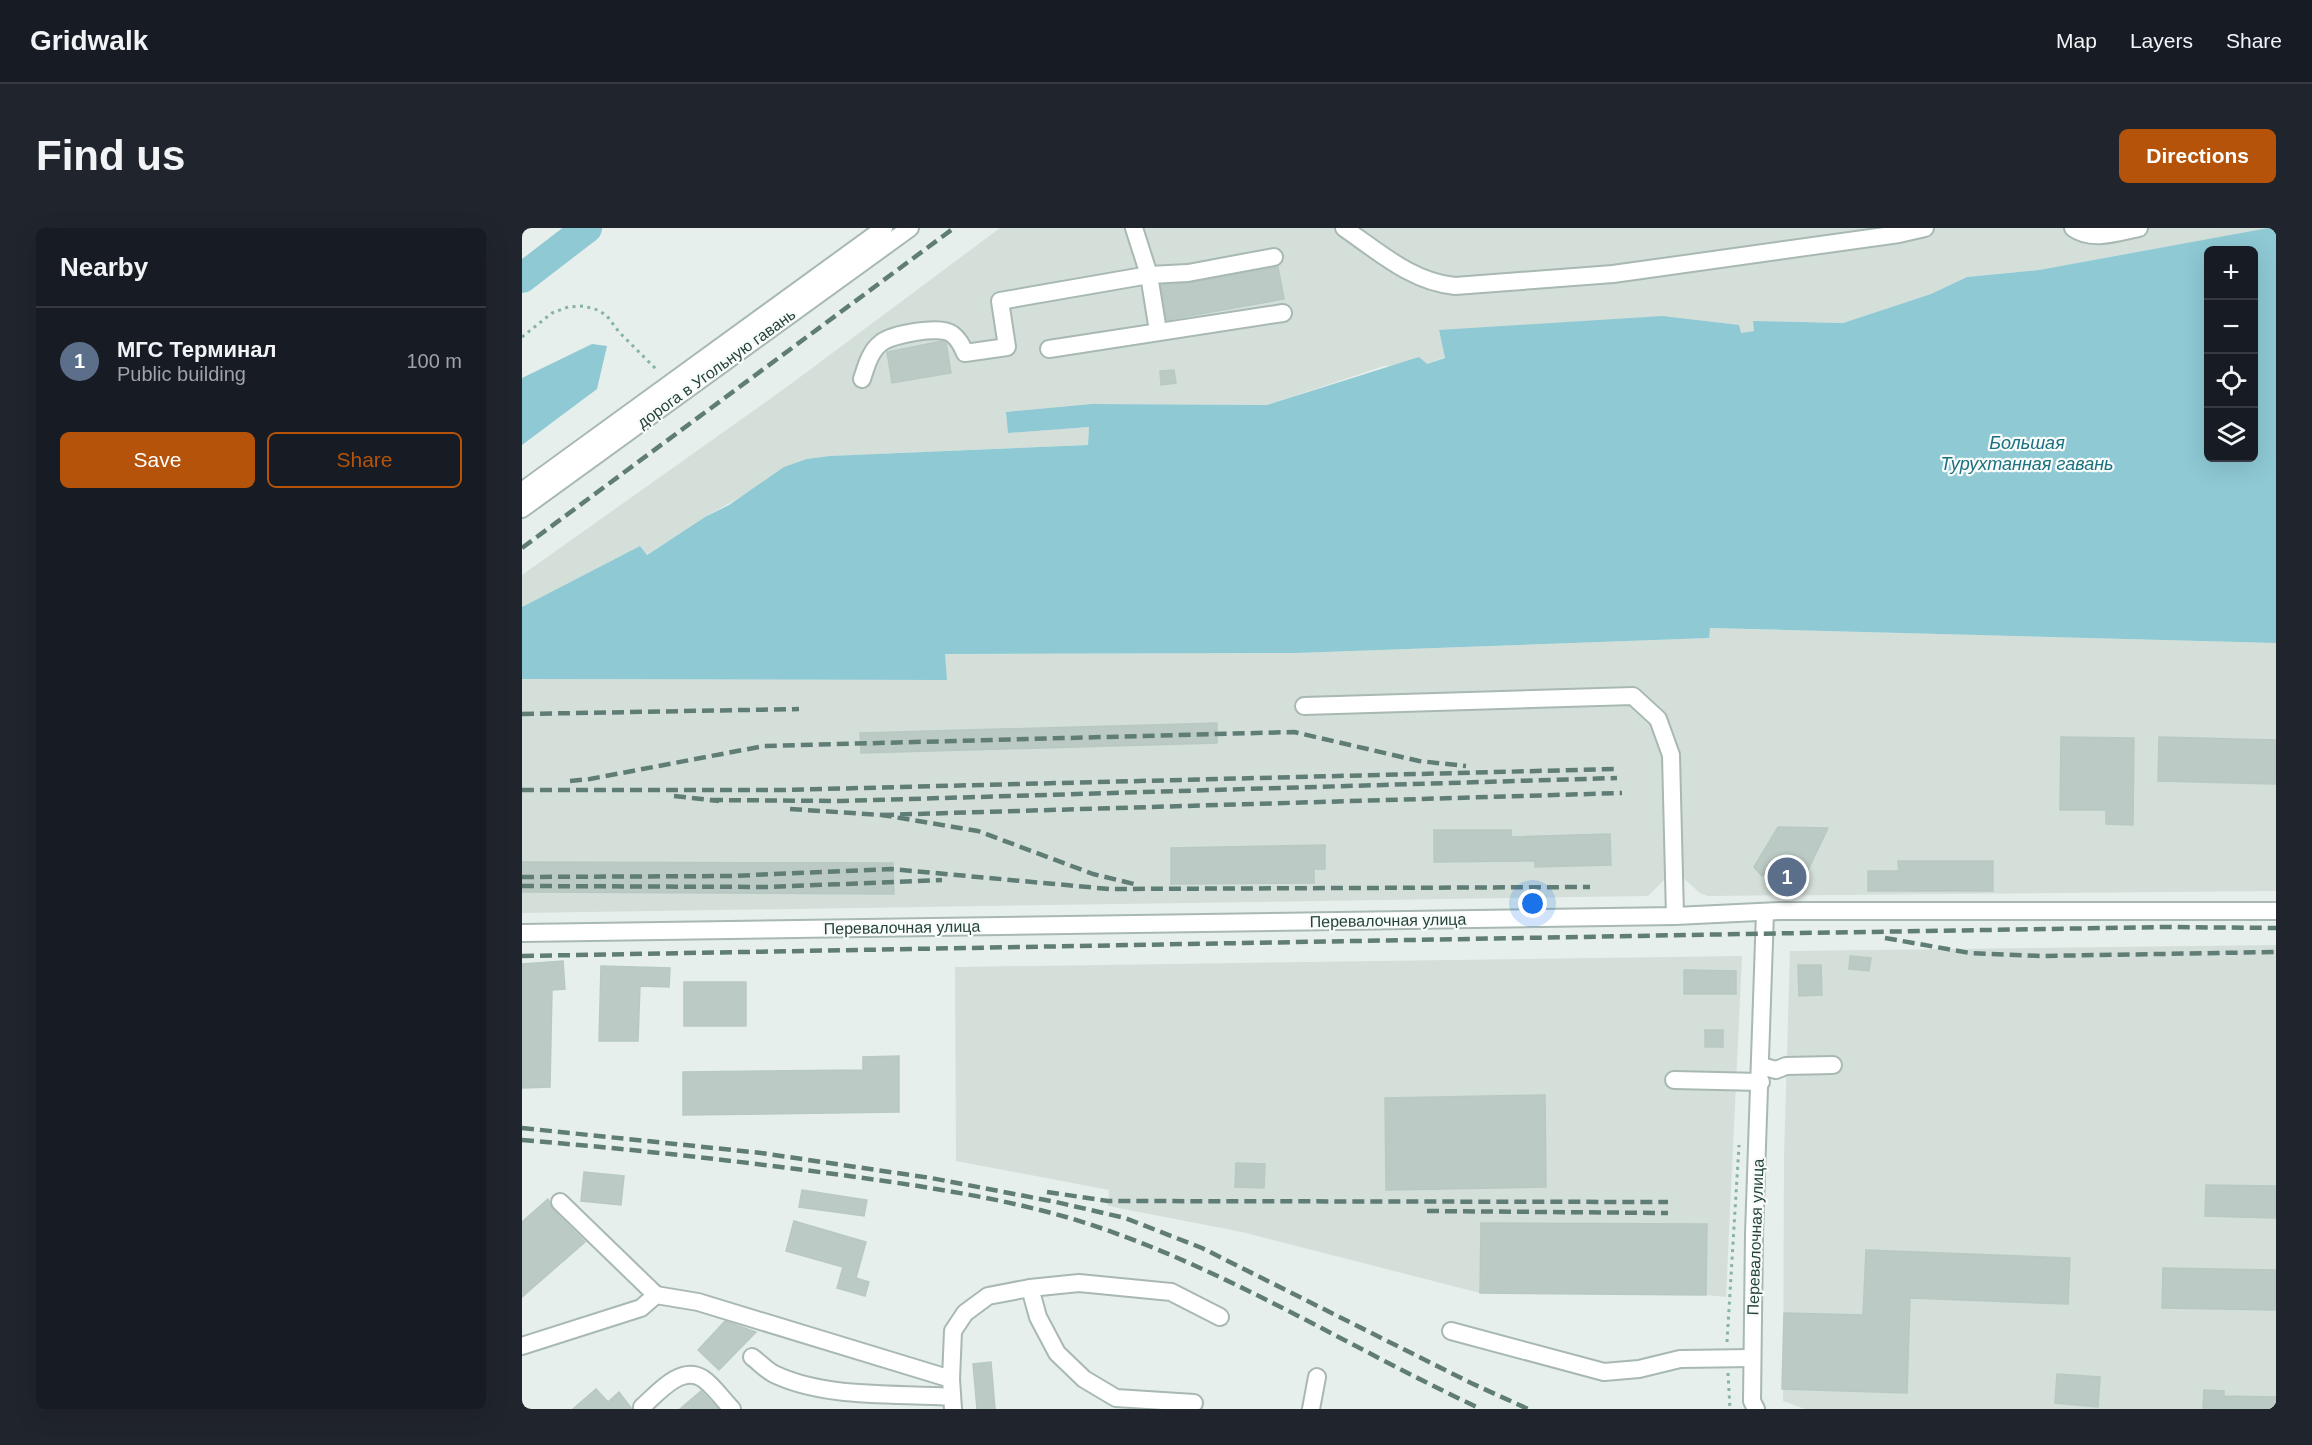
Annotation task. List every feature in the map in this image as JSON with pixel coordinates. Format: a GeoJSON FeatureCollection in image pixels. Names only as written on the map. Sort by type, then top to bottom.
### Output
{"type":"FeatureCollection","features":[{"type":"Feature","properties":{"kind":"street","name":"дорога в Угольную гавань"},"geometry":{"type":"LineString","coordinates":[[522,491],[884,228]]}},
{"type":"Feature","properties":{"kind":"street","name":"дорога в Угольную гавань"},"geometry":{"type":"LineString","coordinates":[[522,509],[910,228]]}},
{"type":"Feature","properties":{"kind":"street"},"geometry":{"type":"LineString","coordinates":[[1134,228],[1149,275],[1158,331]]}},
{"type":"Feature","properties":{"kind":"street"},"geometry":{"type":"LineString","coordinates":[[1344,228],[1421,279],[1436,284],[1455,286],[1613,274],[1899,234],[1925,228]]}},
{"type":"Feature","properties":{"kind":"street"},"geometry":{"type":"LineString","coordinates":[[2073,228],[2079,233],[2099,236],[2139,228]]}},
{"type":"Feature","properties":{"kind":"street"},"geometry":{"type":"LineString","coordinates":[[862,379],[872,352],[880,343],[894,336],[941,330],[951,332],[965,353],[1007,346],[1000,301],[1149,275],[1188,273],[1275,257]]}},
{"type":"Feature","properties":{"kind":"street"},"geometry":{"type":"LineString","coordinates":[[1049,348],[1282,313]]}},
{"type":"Feature","properties":{"kind":"street"},"geometry":{"type":"LineString","coordinates":[[1304,706],[1633,696],[1658,719],[1671,755],[1675,916]]}},
{"type":"Feature","properties":{"kind":"street"},"geometry":{"type":"LineString","coordinates":[[1766,912],[2276,911]]}},
{"type":"Feature","properties":{"kind":"street","name":"Перевалочная улица"},"geometry":{"type":"LineString","coordinates":[[522,933],[1675,916],[1766,912],[1754,1234],[1752,1358],[1754,1405]]}},
{"type":"Feature","properties":{"kind":"street"},"geometry":{"type":"LineString","coordinates":[[1674,1080],[1761,1074],[1786,1066],[1833,1065]]}},
{"type":"Feature","properties":{"kind":"street"},"geometry":{"type":"LineString","coordinates":[[560,1202],[656,1295],[698,1302],[951,1379]]}},
{"type":"Feature","properties":{"kind":"street"},"geometry":{"type":"LineString","coordinates":[[752,1357],[772,1373],[799,1383],[847,1392],[952,1403],[953,1331],[965,1313],[988,1296],[1079,1282],[1171,1292],[1220,1317]]}},
{"type":"Feature","properties":{"kind":"street"},"geometry":{"type":"LineString","coordinates":[[1029,1288],[1038,1317],[1057,1353],[1084,1379],[1116,1398],[1194,1403]]}},
{"type":"Feature","properties":{"kind":"street"},"geometry":{"type":"LineString","coordinates":[[522,1346],[641,1308],[656,1295]]}},
{"type":"Feature","properties":{"kind":"street"},"geometry":{"type":"LineString","coordinates":[[1451,1331],[1604,1372],[1639,1369],[1680,1359],[1752,1358]]}},
{"type":"Feature","properties":{"kind":"street"},"geometry":{"type":"LineString","coordinates":[[644,1409],[642,1407],[674,1380],[688,1374],[702,1378],[732,1409]]}},
{"type":"Feature","properties":{"kind":"street"},"geometry":{"type":"LineString","coordinates":[[1311,1409],[1317,1377]]}},
{"type":"Feature","properties":{"kind":"path"},"geometry":{"type":"LineString","coordinates":[[522,337],[552,313],[583,306],[598,310],[607,316],[619,332],[658,372]]}},
{"type":"Feature","properties":{"kind":"path"},"geometry":{"type":"LineString","coordinates":[[1730,1409],[1727,1358],[1739,1138]]}},
{"type":"Feature","properties":{"kind":"shaded area"},"geometry":{"type":"Polygon","coordinates":[[[1000,228],[2268,228],[2039,270],[1967,277],[1931,294],[1843,323],[1754,321],[1754,331],[1741,333],[1439,330],[1445,357],[1427,364],[1384,366],[1267,405],[1091,404],[1006,412],[1009,433],[1089,427],[1088,445],[829,456],[807,459],[705,517],[646,555],[640,546],[522,607],[522,575],[784,389],[1000,228]]]}},
{"type":"Feature","properties":{"kind":"shaded area"},"geometry":{"type":"Polygon","coordinates":[[[1709,628],[2276,643],[2276,891],[1708,896],[1700,893],[1682,877],[1665,879],[1648,896],[522,913],[522,679],[946,680],[945,654],[1296,653],[1709,638],[1709,628]]]}},
{"type":"Feature","properties":{"kind":"shaded area"},"geometry":{"type":"Polygon","coordinates":[[[2276,945],[2276,1409],[1805,1409],[1783,1401],[1784,1158],[1790,951],[2276,945]]]}},
{"type":"Feature","properties":{"kind":"shaded area"},"geometry":{"type":"Polygon","coordinates":[[[1742,956],[1726,1297],[1480,1293],[1242,1232],[1108,1206],[1109,1190],[956,1161],[955,967],[1742,956]]]}},
{"type":"Feature","properties":{"kind":"water","name":"Большая Турухтанная гавань"},"geometry":{"type":"Polygon","coordinates":[[[2276,228],[2276,643],[1710,628],[1709,638],[1296,653],[945,654],[947,680],[522,679],[522,607],[640,546],[647,555],[705,517],[729,505],[784,467],[807,459],[829,456],[1088,445],[1089,427],[1008,433],[1006,412],[1091,404],[1267,405],[1419,357],[1427,364],[1445,358],[1439,330],[1662,316],[1739,325],[1741,333],[1754,331],[1753,321],[1843,323],[1931,294],[1967,277],[2039,270],[2276,228]]]}},
{"type":"Feature","properties":{"kind":"water"},"geometry":{"type":"Polygon","coordinates":[[[592,344],[607,346],[597,389],[522,445],[522,378],[592,344]]]}},
{"type":"Feature","properties":{"kind":"building"},"geometry":{"type":"Polygon","coordinates":[[[1278,267],[1284,299],[1167,320],[1161,285],[1190,283],[1278,267]]]}},
{"type":"Feature","properties":{"kind":"building"},"geometry":{"type":"Polygon","coordinates":[[[942,341],[946,343],[951,373],[892,383],[887,352],[942,341]]]}},
{"type":"Feature","properties":{"kind":"building"},"geometry":{"type":"Polygon","coordinates":[[[1174,370],[1176,383],[1161,385],[1160,371],[1174,370]]]}},
{"type":"Feature","properties":{"kind":"building"},"geometry":{"type":"Polygon","coordinates":[[[1217,723],[1217,743],[861,753],[860,733],[1217,723]]]}},
{"type":"Feature","properties":{"kind":"building"},"geometry":{"type":"Polygon","coordinates":[[[2061,737],[2134,738],[2133,825],[2106,824],[2106,810],[2060,810],[2061,737]]]}},
{"type":"Feature","properties":{"kind":"building"},"geometry":{"type":"Polygon","coordinates":[[[2159,737],[2276,740],[2276,784],[2158,781],[2159,737]]]}},
{"type":"Feature","properties":{"kind":"building"},"geometry":{"type":"Polygon","coordinates":[[[1778,827],[1828,828],[1808,870],[1799,868],[1798,872],[1767,872],[1762,876],[1754,867],[1778,827]]]}},
{"type":"Feature","properties":{"kind":"building"},"geometry":{"type":"Polygon","coordinates":[[[1434,830],[1511,830],[1511,837],[1610,834],[1611,865],[1535,867],[1535,861],[1434,862],[1434,830]]]}},
{"type":"Feature","properties":{"kind":"building"},"geometry":{"type":"Polygon","coordinates":[[[1325,845],[1325,869],[1314,869],[1314,883],[1171,884],[1171,848],[1325,845]]]}},
{"type":"Feature","properties":{"kind":"building"},"geometry":{"type":"Polygon","coordinates":[[[1898,861],[1993,861],[1993,891],[1868,891],[1868,871],[1899,871],[1898,861]]]}},
{"type":"Feature","properties":{"kind":"building"},"geometry":{"type":"Polygon","coordinates":[[[522,862],[893,863],[894,894],[522,892],[522,862]]]}},
{"type":"Feature","properties":{"kind":"building"},"geometry":{"type":"Polygon","coordinates":[[[1850,956],[1871,958],[1869,971],[1849,969],[1850,956]]]}},
{"type":"Feature","properties":{"kind":"building"},"geometry":{"type":"Polygon","coordinates":[[[563,961],[565,989],[552,990],[550,1087],[522,1088],[522,964],[563,961]]]}},
{"type":"Feature","properties":{"kind":"building"},"geometry":{"type":"Polygon","coordinates":[[[1798,965],[1821,965],[1822,995],[1799,996],[1798,965]]]}},
{"type":"Feature","properties":{"kind":"building"},"geometry":{"type":"Polygon","coordinates":[[[601,966],[670,968],[669,987],[640,986],[638,1041],[599,1041],[601,966]]]}},
{"type":"Feature","properties":{"kind":"building"},"geometry":{"type":"Polygon","coordinates":[[[1684,970],[1736,971],[1736,994],[1684,994],[1684,970]]]}},
{"type":"Feature","properties":{"kind":"building"},"geometry":{"type":"Polygon","coordinates":[[[684,982],[746,982],[746,1026],[684,1026],[684,982]]]}},
{"type":"Feature","properties":{"kind":"building"},"geometry":{"type":"Polygon","coordinates":[[[1705,1030],[1723,1030],[1723,1047],[1705,1047],[1705,1030]]]}},
{"type":"Feature","properties":{"kind":"building"},"geometry":{"type":"Polygon","coordinates":[[[899,1056],[899,1112],[683,1115],[683,1072],[863,1070],[863,1057],[899,1056]]]}},
{"type":"Feature","properties":{"kind":"building"},"geometry":{"type":"Polygon","coordinates":[[[1545,1095],[1546,1187],[1386,1190],[1385,1098],[1545,1095]]]}},
{"type":"Feature","properties":{"kind":"building"},"geometry":{"type":"Polygon","coordinates":[[[1236,1163],[1265,1164],[1264,1188],[1235,1187],[1236,1163]]]}},
{"type":"Feature","properties":{"kind":"building"},"geometry":{"type":"Polygon","coordinates":[[[584,1172],[624,1176],[621,1205],[581,1201],[584,1172]]]}},
{"type":"Feature","properties":{"kind":"building"},"geometry":{"type":"Polygon","coordinates":[[[2206,1185],[2276,1186],[2276,1218],[2205,1216],[2206,1185]]]}},
{"type":"Feature","properties":{"kind":"building"},"geometry":{"type":"Polygon","coordinates":[[[802,1190],[867,1200],[864,1216],[799,1207],[802,1190]]]}},
{"type":"Feature","properties":{"kind":"building"},"geometry":{"type":"Polygon","coordinates":[[[548,1199],[553,1210],[585,1242],[522,1297],[522,1222],[548,1199]]]}},
{"type":"Feature","properties":{"kind":"building"},"geometry":{"type":"Polygon","coordinates":[[[794,1221],[866,1242],[856,1278],[869,1282],[865,1296],[837,1288],[843,1267],[786,1251],[794,1221]]]}},
{"type":"Feature","properties":{"kind":"building"},"geometry":{"type":"Polygon","coordinates":[[[1481,1223],[1707,1224],[1706,1295],[1480,1293],[1481,1223]]]}},
{"type":"Feature","properties":{"kind":"building"},"geometry":{"type":"Polygon","coordinates":[[[1866,1250],[2070,1258],[2068,1304],[1910,1298],[1907,1393],[1782,1389],[1784,1313],[1863,1315],[1866,1250]]]}},
{"type":"Feature","properties":{"kind":"building"},"geometry":{"type":"Polygon","coordinates":[[[2163,1268],[2276,1270],[2276,1310],[2162,1308],[2163,1268]]]}},
{"type":"Feature","properties":{"kind":"building"},"geometry":{"type":"Polygon","coordinates":[[[725,1321],[756,1332],[719,1370],[698,1350],[725,1321]]]}},
{"type":"Feature","properties":{"kind":"building"},"geometry":{"type":"Polygon","coordinates":[[[991,1362],[995,1409],[977,1409],[973,1364],[991,1362]]]}},
{"type":"Feature","properties":{"kind":"building"},"geometry":{"type":"Polygon","coordinates":[[[2057,1374],[2100,1377],[2098,1407],[2055,1403],[2057,1374]]]}},
{"type":"Feature","properties":{"kind":"building"},"geometry":{"type":"Polygon","coordinates":[[[596,1389],[608,1402],[619,1392],[632,1409],[573,1409],[596,1389]]]}},
{"type":"Feature","properties":{"kind":"building"},"geometry":{"type":"Polygon","coordinates":[[[2204,1390],[2224,1391],[2224,1396],[2276,1397],[2276,1409],[2203,1408],[2204,1390]]]}},
{"type":"Feature","properties":{"kind":"building"},"geometry":{"type":"Polygon","coordinates":[[[701,1391],[718,1409],[680,1409],[701,1391]]]}},
{"type":"Feature","properties":{"kind":"waterway"},"geometry":{"type":"LineString","coordinates":[[522,278],[587,228]]}},
{"type":"Feature","properties":{"kind":"railway"},"geometry":{"type":"LineString","coordinates":[[522,548],[954,228]]}},
{"type":"Feature","properties":{"kind":"railway"},"geometry":{"type":"LineString","coordinates":[[522,714],[799,709]]}},
{"type":"Feature","properties":{"kind":"railway"},"geometry":{"type":"LineString","coordinates":[[570,781],[764,746],[1294,732],[1419,761],[1466,766]]}},
{"type":"Feature","properties":{"kind":"railway"},"geometry":{"type":"LineString","coordinates":[[522,790],[782,790],[1616,769]]}},
{"type":"Feature","properties":{"kind":"railway"},"geometry":{"type":"LineString","coordinates":[[711,800],[842,801],[1617,778]]}},
{"type":"Feature","properties":{"kind":"railway"},"geometry":{"type":"LineString","coordinates":[[882,815],[1622,793]]}},
{"type":"Feature","properties":{"kind":"railway"},"geometry":{"type":"LineString","coordinates":[[674,796],[719,801]]}},
{"type":"Feature","properties":{"kind":"railway"},"geometry":{"type":"LineString","coordinates":[[790,809],[882,815],[978,831],[1093,874],[1134,884]]}},
{"type":"Feature","properties":{"kind":"railway"},"geometry":{"type":"LineString","coordinates":[[522,877],[730,876],[891,869],[1109,889],[1590,887]]}},
{"type":"Feature","properties":{"kind":"railway"},"geometry":{"type":"LineString","coordinates":[[522,886],[769,887],[942,880]]}},
{"type":"Feature","properties":{"kind":"railway"},"geometry":{"type":"LineString","coordinates":[[522,956],[2165,927],[2276,928]]}},
{"type":"Feature","properties":{"kind":"railway"},"geometry":{"type":"LineString","coordinates":[[1885,938],[1970,953],[2041,956],[2276,952]]}},
{"type":"Feature","properties":{"kind":"railway"},"geometry":{"type":"LineString","coordinates":[[522,1128],[761,1153],[931,1178],[1125,1218],[1202,1248],[1471,1383],[1528,1409]]}},
{"type":"Feature","properties":{"kind":"railway"},"geometry":{"type":"LineString","coordinates":[[522,1140],[767,1165],[933,1188],[1073,1219],[1179,1258],[1481,1409]]}},
{"type":"Feature","properties":{"kind":"railway"},"geometry":{"type":"LineString","coordinates":[[1047,1192],[1108,1201],[1668,1202]]}},
{"type":"Feature","properties":{"kind":"railway"},"geometry":{"type":"LineString","coordinates":[[1427,1211],[1668,1213]]}},
{"type":"Feature","properties":{"kind":"place","name":"МГС Терминал"},"geometry":{"type":"Point","coordinates":[1787,877]}}]}
